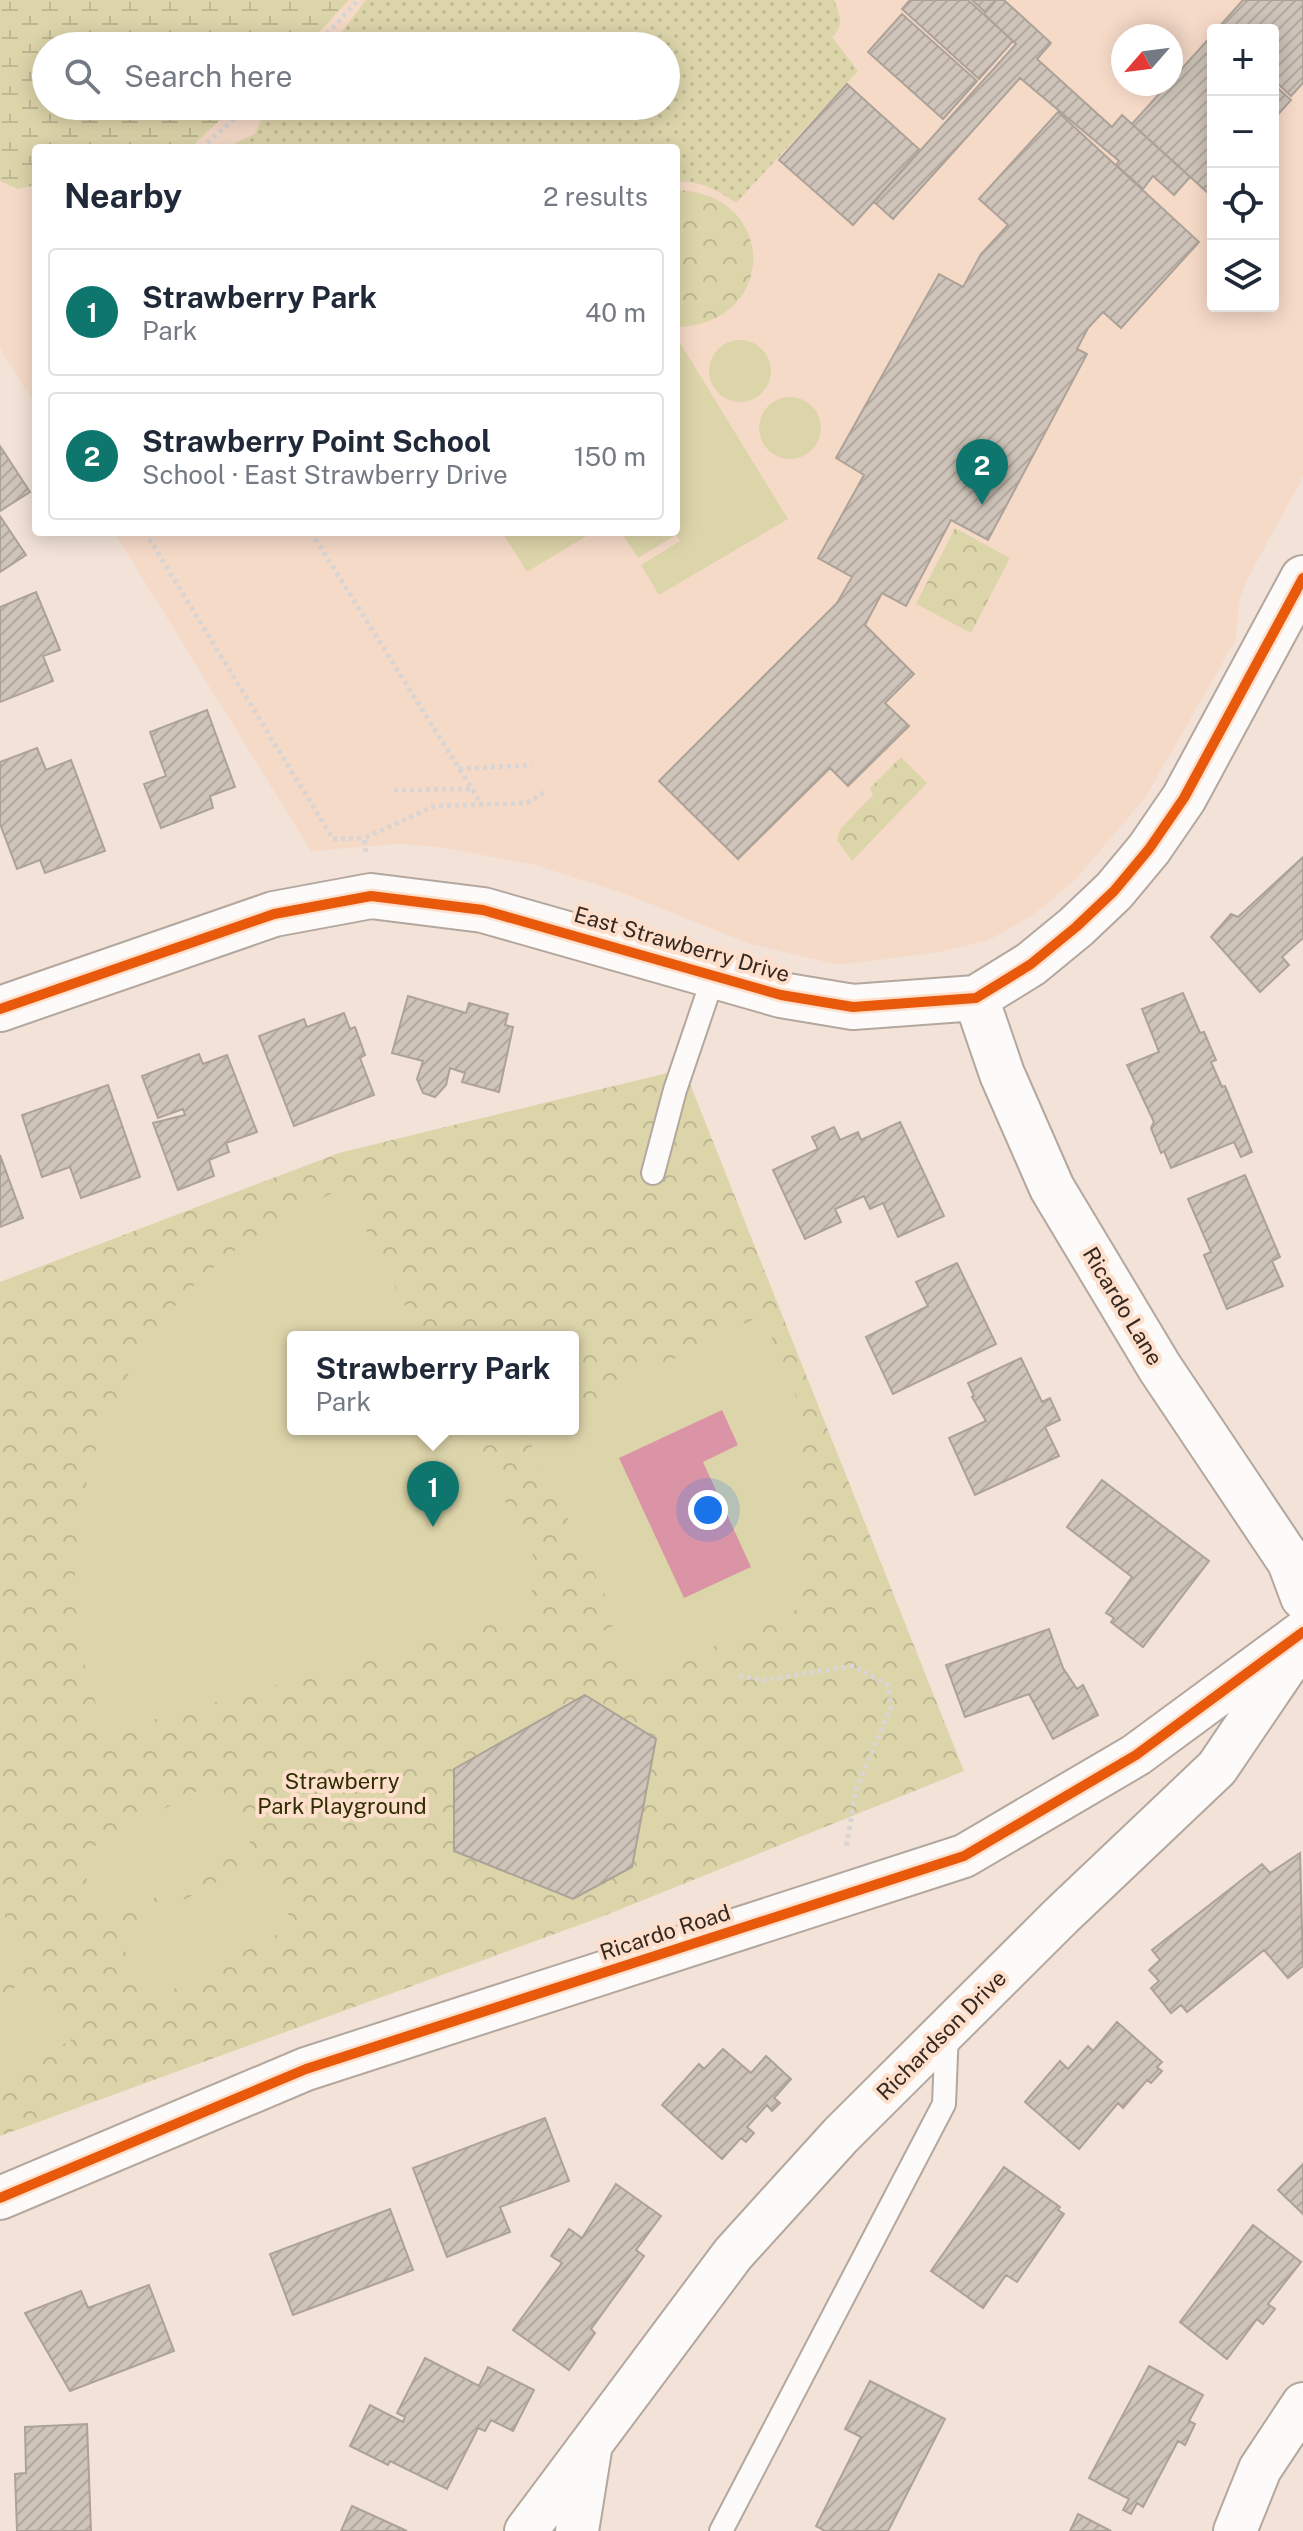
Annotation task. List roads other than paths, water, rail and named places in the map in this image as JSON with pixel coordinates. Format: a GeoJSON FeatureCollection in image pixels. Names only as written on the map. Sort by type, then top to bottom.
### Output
{"type":"FeatureCollection","features":[{"type":"Feature","properties":{"kind":"street","name":"East Strawberry Drive"},"geometry":{"type":"LineString","coordinates":[[0,1009],[274,914],[371,896],[428,900],[483,910],[781,995],[853,1007],[976,998],[1031,964],[1076,927],[1114,891],[1149,849],[1184,798],[1303,578]]}},
{"type":"Feature","properties":{"kind":"street","name":"Ricardo Lane"},"geometry":{"type":"LineString","coordinates":[[976,998],[1002,1074],[1052,1188],[1160,1368],[1290,1562],[1303,1597]]}},
{"type":"Feature","properties":{"kind":"street","name":"Ricardo Road"},"geometry":{"type":"LineString","coordinates":[[0,2198],[306,2069],[964,1856],[1136,1755],[1303,1632]]}},
{"type":"Feature","properties":{"kind":"street","name":"Richardson Drive"},"geometry":{"type":"LineString","coordinates":[[526,2531],[733,2254],[841,2135],[1217,1768],[1303,1640]]}},
{"type":"Feature","properties":{"kind":"street"},"geometry":{"type":"LineString","coordinates":[[1235,2531],[1260,2469],[1303,2404]]}},
{"type":"Feature","properties":{"kind":"street","name":"Richardson Drive"},"geometry":{"type":"LineString","coordinates":[[577,2531],[591,2443]]}},
{"type":"Feature","properties":{"kind":"lane"},"geometry":{"type":"LineString","coordinates":[[653,1173],[675,1090],[713,978]]}},
{"type":"Feature","properties":{"kind":"lane"},"geometry":{"type":"LineString","coordinates":[[721,2531],[944,2104],[947,2029]]}},
{"type":"Feature","properties":{"kind":"place","name":"Strawberry Point School"},"geometry":{"type":"Point","coordinates":[982,505]}},
{"type":"Feature","properties":{"kind":"place","name":"Strawberry Park"},"geometry":{"type":"Point","coordinates":[433,1527]}},
{"type":"Feature","properties":{"kind":"park label","name":"Strawberry Park Playground"},"geometry":{"type":"Point","coordinates":[342,1794]}}]}
